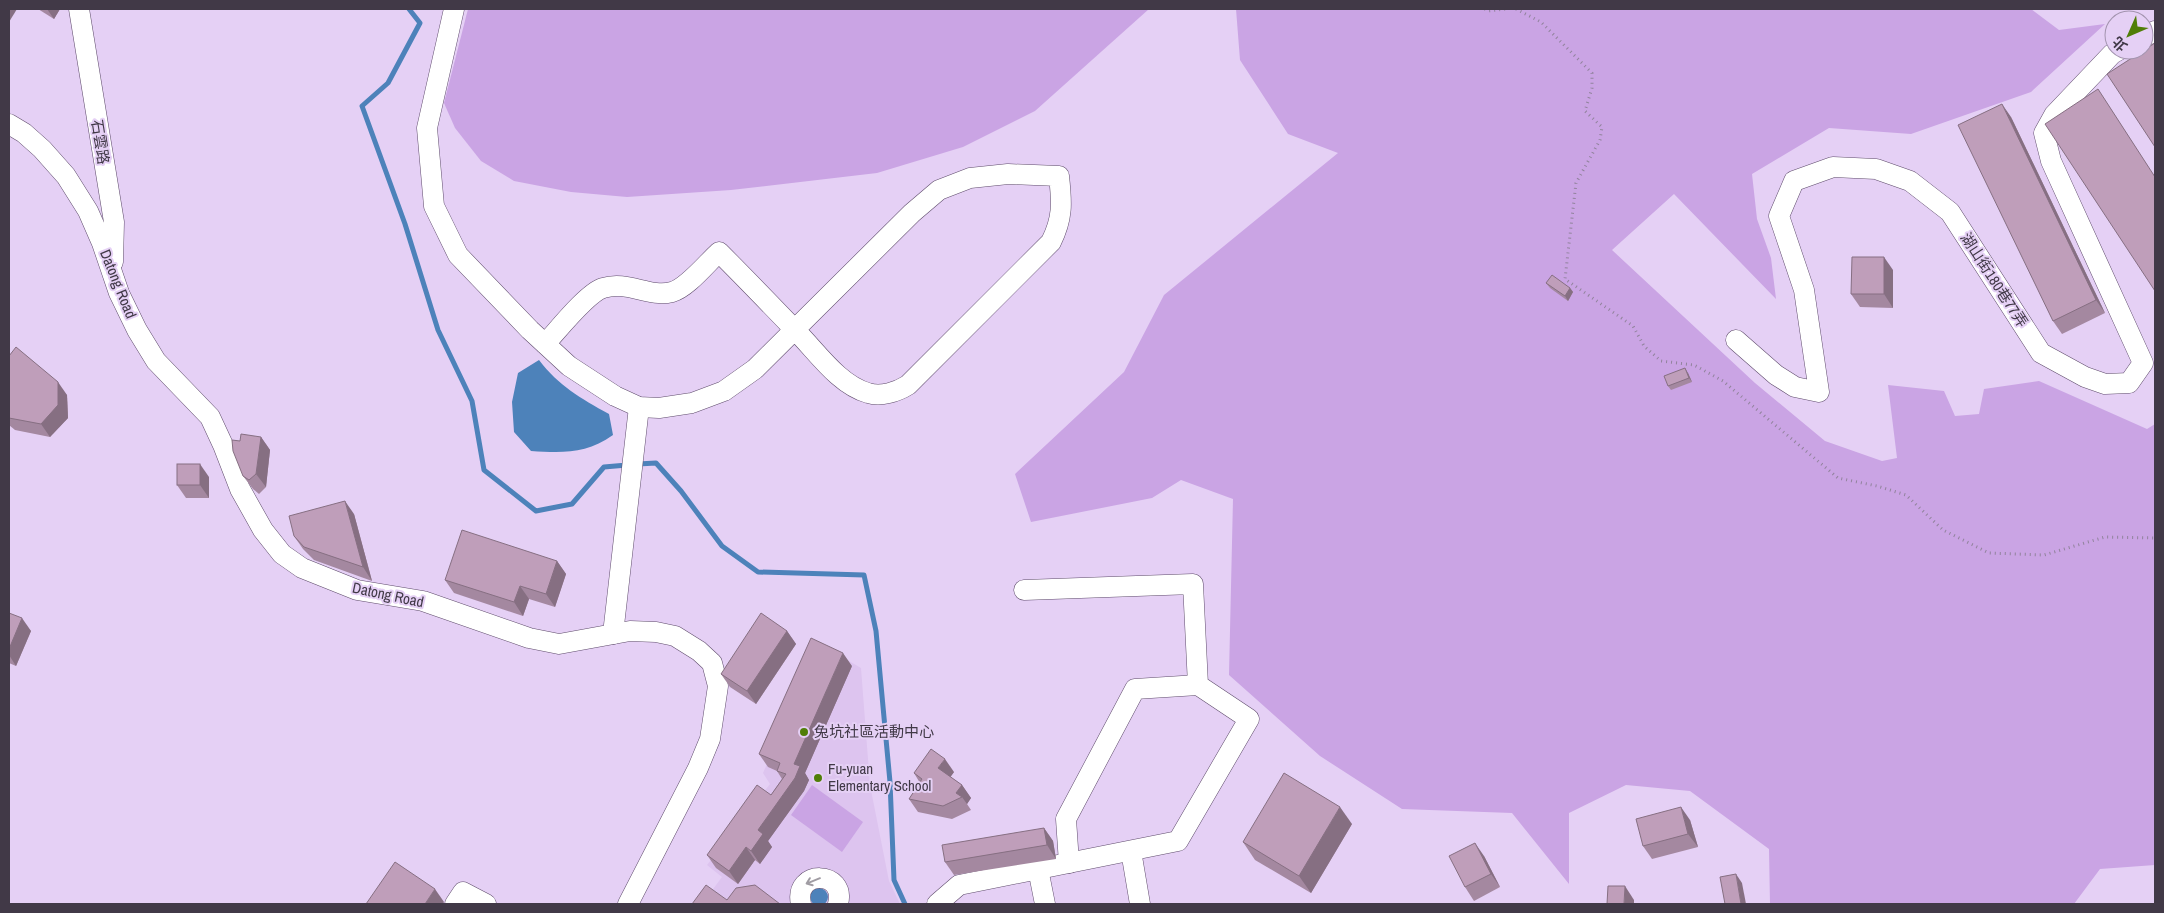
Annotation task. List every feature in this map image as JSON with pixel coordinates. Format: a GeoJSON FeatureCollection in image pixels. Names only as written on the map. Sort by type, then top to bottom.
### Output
{"type":"FeatureCollection","features":[{"type":"Feature","properties":{"kind":"street","name":"石雲路"},"geometry":{"type":"LineString","coordinates":[[79,9],[114,222],[113,276]]}},
{"type":"Feature","properties":{"kind":"street"},"geometry":{"type":"LineString","coordinates":[[454,9],[427,128],[434,206],[458,255],[545,344],[570,366],[615,396],[639,407],[659,408],[692,403],[724,391],[755,369],[795,330],[912,213],[939,190],[970,178],[1008,174],[1059,176],[1062,209],[1058,228],[1051,242],[997,298],[903,388],[883,394],[869,394],[854,387],[840,376],[795,330],[719,252],[683,286],[673,292],[661,293],[617,285],[593,292],[545,344]]}},
{"type":"Feature","properties":{"kind":"street","name":"湖山街180巷77弄"},"geometry":{"type":"LineString","coordinates":[[1736,340],[1776,375],[1795,387],[1819,392],[1804,290],[1779,216],[1794,182],[1833,168],[1876,168],[1910,181],[1950,212],[2041,353],[2085,377],[2104,384],[2129,384],[2143,363],[2051,161],[2044,133],[2054,115],[2106,60]]}},
{"type":"Feature","properties":{"kind":"street","name":"Datong Road"},"geometry":{"type":"LineString","coordinates":[[9,124],[24,133],[42,149],[66,176],[88,212],[102,243],[119,293],[137,330],[156,360],[210,417],[240,490],[262,530],[282,554],[295,564],[357,590],[422,602],[529,638],[559,644],[630,631],[656,632],[676,636],[699,651],[712,663],[718,686],[710,739],[701,761],[628,904]]}},
{"type":"Feature","properties":{"kind":"street"},"geometry":{"type":"LineString","coordinates":[[613,634],[639,407]]}},
{"type":"Feature","properties":{"kind":"street"},"geometry":{"type":"LineString","coordinates":[[1024,590],[1193,584],[1198,686]]}},
{"type":"Feature","properties":{"kind":"street"},"geometry":{"type":"LineString","coordinates":[[938,904],[959,885],[1131,851],[1178,841],[1249,720],[1198,686],[1135,689],[1066,819],[1069,863]]}},
{"type":"Feature","properties":{"kind":"street"},"geometry":{"type":"LineString","coordinates":[[1131,851],[1140,904]]}},
{"type":"Feature","properties":{"kind":"street"},"geometry":{"type":"LineString","coordinates":[[1038,869],[1045,904]]}},
{"type":"Feature","properties":{"kind":"street"},"geometry":{"type":"LineString","coordinates":[[801,904],[800,896],[804,884],[816,878],[822,878],[834,884],[838,889],[840,895],[838,904]]}},
{"type":"Feature","properties":{"kind":"street"},"geometry":{"type":"LineString","coordinates":[[454,904],[463,892],[486,904]]}},
{"type":"Feature","properties":{"kind":"path"},"geometry":{"type":"LineString","coordinates":[[1485,9],[1487,11],[1506,9]]}},
{"type":"Feature","properties":{"kind":"shaded area"},"geometry":{"type":"Polygon","coordinates":[[[468,9],[1149,9],[1035,111],[963,147],[877,173],[731,190],[627,197],[571,192],[514,181],[481,161],[455,128],[444,103],[468,9]]]}},
{"type":"Feature","properties":{"kind":"shaded area"},"geometry":{"type":"Polygon","coordinates":[[[1236,9],[2031,9],[2059,30],[2104,24],[2031,92],[1911,134],[1829,128],[1752,174],[1757,219],[1771,258],[1776,299],[1674,194],[1612,250],[1755,383],[1825,441],[1882,461],[1897,458],[1888,385],[1944,391],[1955,416],[1979,414],[1984,389],[2039,381],[2147,429],[2155,424],[2155,865],[2100,869],[2074,904],[1770,904],[1769,849],[1690,791],[1626,785],[1569,813],[1569,884],[1512,813],[1402,809],[1320,756],[1229,675],[1233,499],[1181,480],[1152,498],[1031,522],[1015,474],[1124,372],[1164,295],[1338,153],[1288,134],[1240,60],[1236,9]]]}},
{"type":"Feature","properties":{"kind":"shaded area","name":"Fu-yuan Elementary School"},"geometry":{"type":"Polygon","coordinates":[[[820,644],[861,668],[870,785],[889,881],[900,904],[702,904],[722,877],[707,865],[770,784],[763,773],[820,644]]]}},
{"type":"Feature","properties":{"kind":"shaded area"},"geometry":{"type":"Polygon","coordinates":[[[812,785],[863,822],[842,852],[791,815],[812,785]]]}},
{"type":"Feature","properties":{"kind":"water"},"geometry":{"type":"Polygon","coordinates":[[[539,360],[554,377],[571,391],[609,414],[613,435],[593,446],[574,451],[531,451],[514,432],[512,402],[518,373],[539,360]]]}},
{"type":"Feature","properties":{"kind":"water"},"geometry":{"type":"Polygon","coordinates":[[[815,888],[823,888],[828,893],[826,904],[815,906],[810,901],[810,893],[815,888]]]}},
{"type":"Feature","properties":{"kind":"building"},"geometry":{"type":"Polygon","coordinates":[[[2154,44],[2155,147],[2107,74],[2129,60],[2154,60],[2154,44]]]}},
{"type":"Feature","properties":{"kind":"building"},"geometry":{"type":"Polygon","coordinates":[[[2098,89],[2155,177],[2155,291],[2045,124],[2098,89]]]}},
{"type":"Feature","properties":{"kind":"building"},"geometry":{"type":"Polygon","coordinates":[[[2002,104],[2096,300],[2053,321],[1958,125],[2002,104]]]}},
{"type":"Feature","properties":{"kind":"building"},"geometry":{"type":"Polygon","coordinates":[[[1852,257],[1884,257],[1884,294],[1851,294],[1852,257]]]}},
{"type":"Feature","properties":{"kind":"building"},"geometry":{"type":"Polygon","coordinates":[[[1552,275],[1570,288],[1565,296],[1546,283],[1552,275]]]}},
{"type":"Feature","properties":{"kind":"building"},"geometry":{"type":"Polygon","coordinates":[[[16,347],[58,382],[58,405],[41,424],[9,418],[9,356],[16,347]]]}},
{"type":"Feature","properties":{"kind":"building"},"geometry":{"type":"Polygon","coordinates":[[[1685,368],[1689,378],[1668,386],[1664,376],[1685,368]]]}},
{"type":"Feature","properties":{"kind":"building"},"geometry":{"type":"Polygon","coordinates":[[[241,434],[261,437],[256,474],[249,480],[243,476],[233,451],[232,440],[240,441],[241,434]]]}},
{"type":"Feature","properties":{"kind":"building"},"geometry":{"type":"Polygon","coordinates":[[[177,464],[200,464],[200,485],[177,485],[177,464]]]}},
{"type":"Feature","properties":{"kind":"building"},"geometry":{"type":"Polygon","coordinates":[[[345,501],[363,567],[304,547],[294,536],[289,516],[345,501]]]}},
{"type":"Feature","properties":{"kind":"building"},"geometry":{"type":"Polygon","coordinates":[[[462,530],[557,561],[546,594],[520,586],[514,602],[445,580],[462,530]]]}},
{"type":"Feature","properties":{"kind":"building"},"geometry":{"type":"Polygon","coordinates":[[[9,613],[22,618],[9,649],[9,613]]]}},
{"type":"Feature","properties":{"kind":"building"},"geometry":{"type":"Polygon","coordinates":[[[761,613],[787,631],[747,691],[721,674],[761,613]]]}},
{"type":"Feature","properties":{"kind":"building"},"geometry":{"type":"Polygon","coordinates":[[[811,638],[843,653],[794,764],[800,766],[795,778],[758,830],[763,834],[751,851],[746,847],[729,871],[707,855],[757,785],[771,795],[786,774],[777,771],[780,763],[759,754],[811,638]]]}},
{"type":"Feature","properties":{"kind":"building"},"geometry":{"type":"Polygon","coordinates":[[[931,749],[945,759],[938,768],[962,785],[956,793],[962,797],[943,806],[909,799],[922,779],[914,773],[931,749]]]}},
{"type":"Feature","properties":{"kind":"building"},"geometry":{"type":"Polygon","coordinates":[[[1284,773],[1340,807],[1299,876],[1243,842],[1284,773]]]}},
{"type":"Feature","properties":{"kind":"building"},"geometry":{"type":"Polygon","coordinates":[[[1681,807],[1688,834],[1643,846],[1636,819],[1681,807]]]}},
{"type":"Feature","properties":{"kind":"building"},"geometry":{"type":"Polygon","coordinates":[[[1044,828],[1047,845],[945,862],[942,845],[1044,828]]]}},
{"type":"Feature","properties":{"kind":"building"},"geometry":{"type":"Polygon","coordinates":[[[1475,843],[1491,874],[1465,887],[1449,856],[1475,843]]]}},
{"type":"Feature","properties":{"kind":"building"},"geometry":{"type":"Polygon","coordinates":[[[395,862],[435,889],[425,904],[366,904],[395,862]]]}},
{"type":"Feature","properties":{"kind":"building"},"geometry":{"type":"Polygon","coordinates":[[[1736,874],[1741,904],[1725,904],[1720,877],[1736,874]]]}},
{"type":"Feature","properties":{"kind":"building"},"geometry":{"type":"Polygon","coordinates":[[[706,885],[727,900],[736,888],[755,885],[780,904],[692,904],[706,885]]]}},
{"type":"Feature","properties":{"kind":"building"},"geometry":{"type":"Polygon","coordinates":[[[1608,886],[1625,886],[1624,904],[1607,904],[1608,886]]]}},
{"type":"Feature","properties":{"kind":"waterway"},"geometry":{"type":"LineString","coordinates":[[409,9],[420,23],[388,83],[362,106],[405,224],[438,330],[472,401],[484,470],[536,511],[572,504],[604,467],[627,465]]}},
{"type":"Feature","properties":{"kind":"waterway"},"geometry":{"type":"LineString","coordinates":[[638,464],[656,463],[681,491],[722,546],[758,572],[864,575],[876,631],[890,782],[894,880],[905,904]]}},
{"type":"Feature","properties":{"kind":"place","name":"兔坑社區活動中心"},"geometry":{"type":"Point","coordinates":[804,732]}},
{"type":"Feature","properties":{"kind":"place","name":"Fu-yuan Elementary School"},"geometry":{"type":"Point","coordinates":[818,778]}}]}
